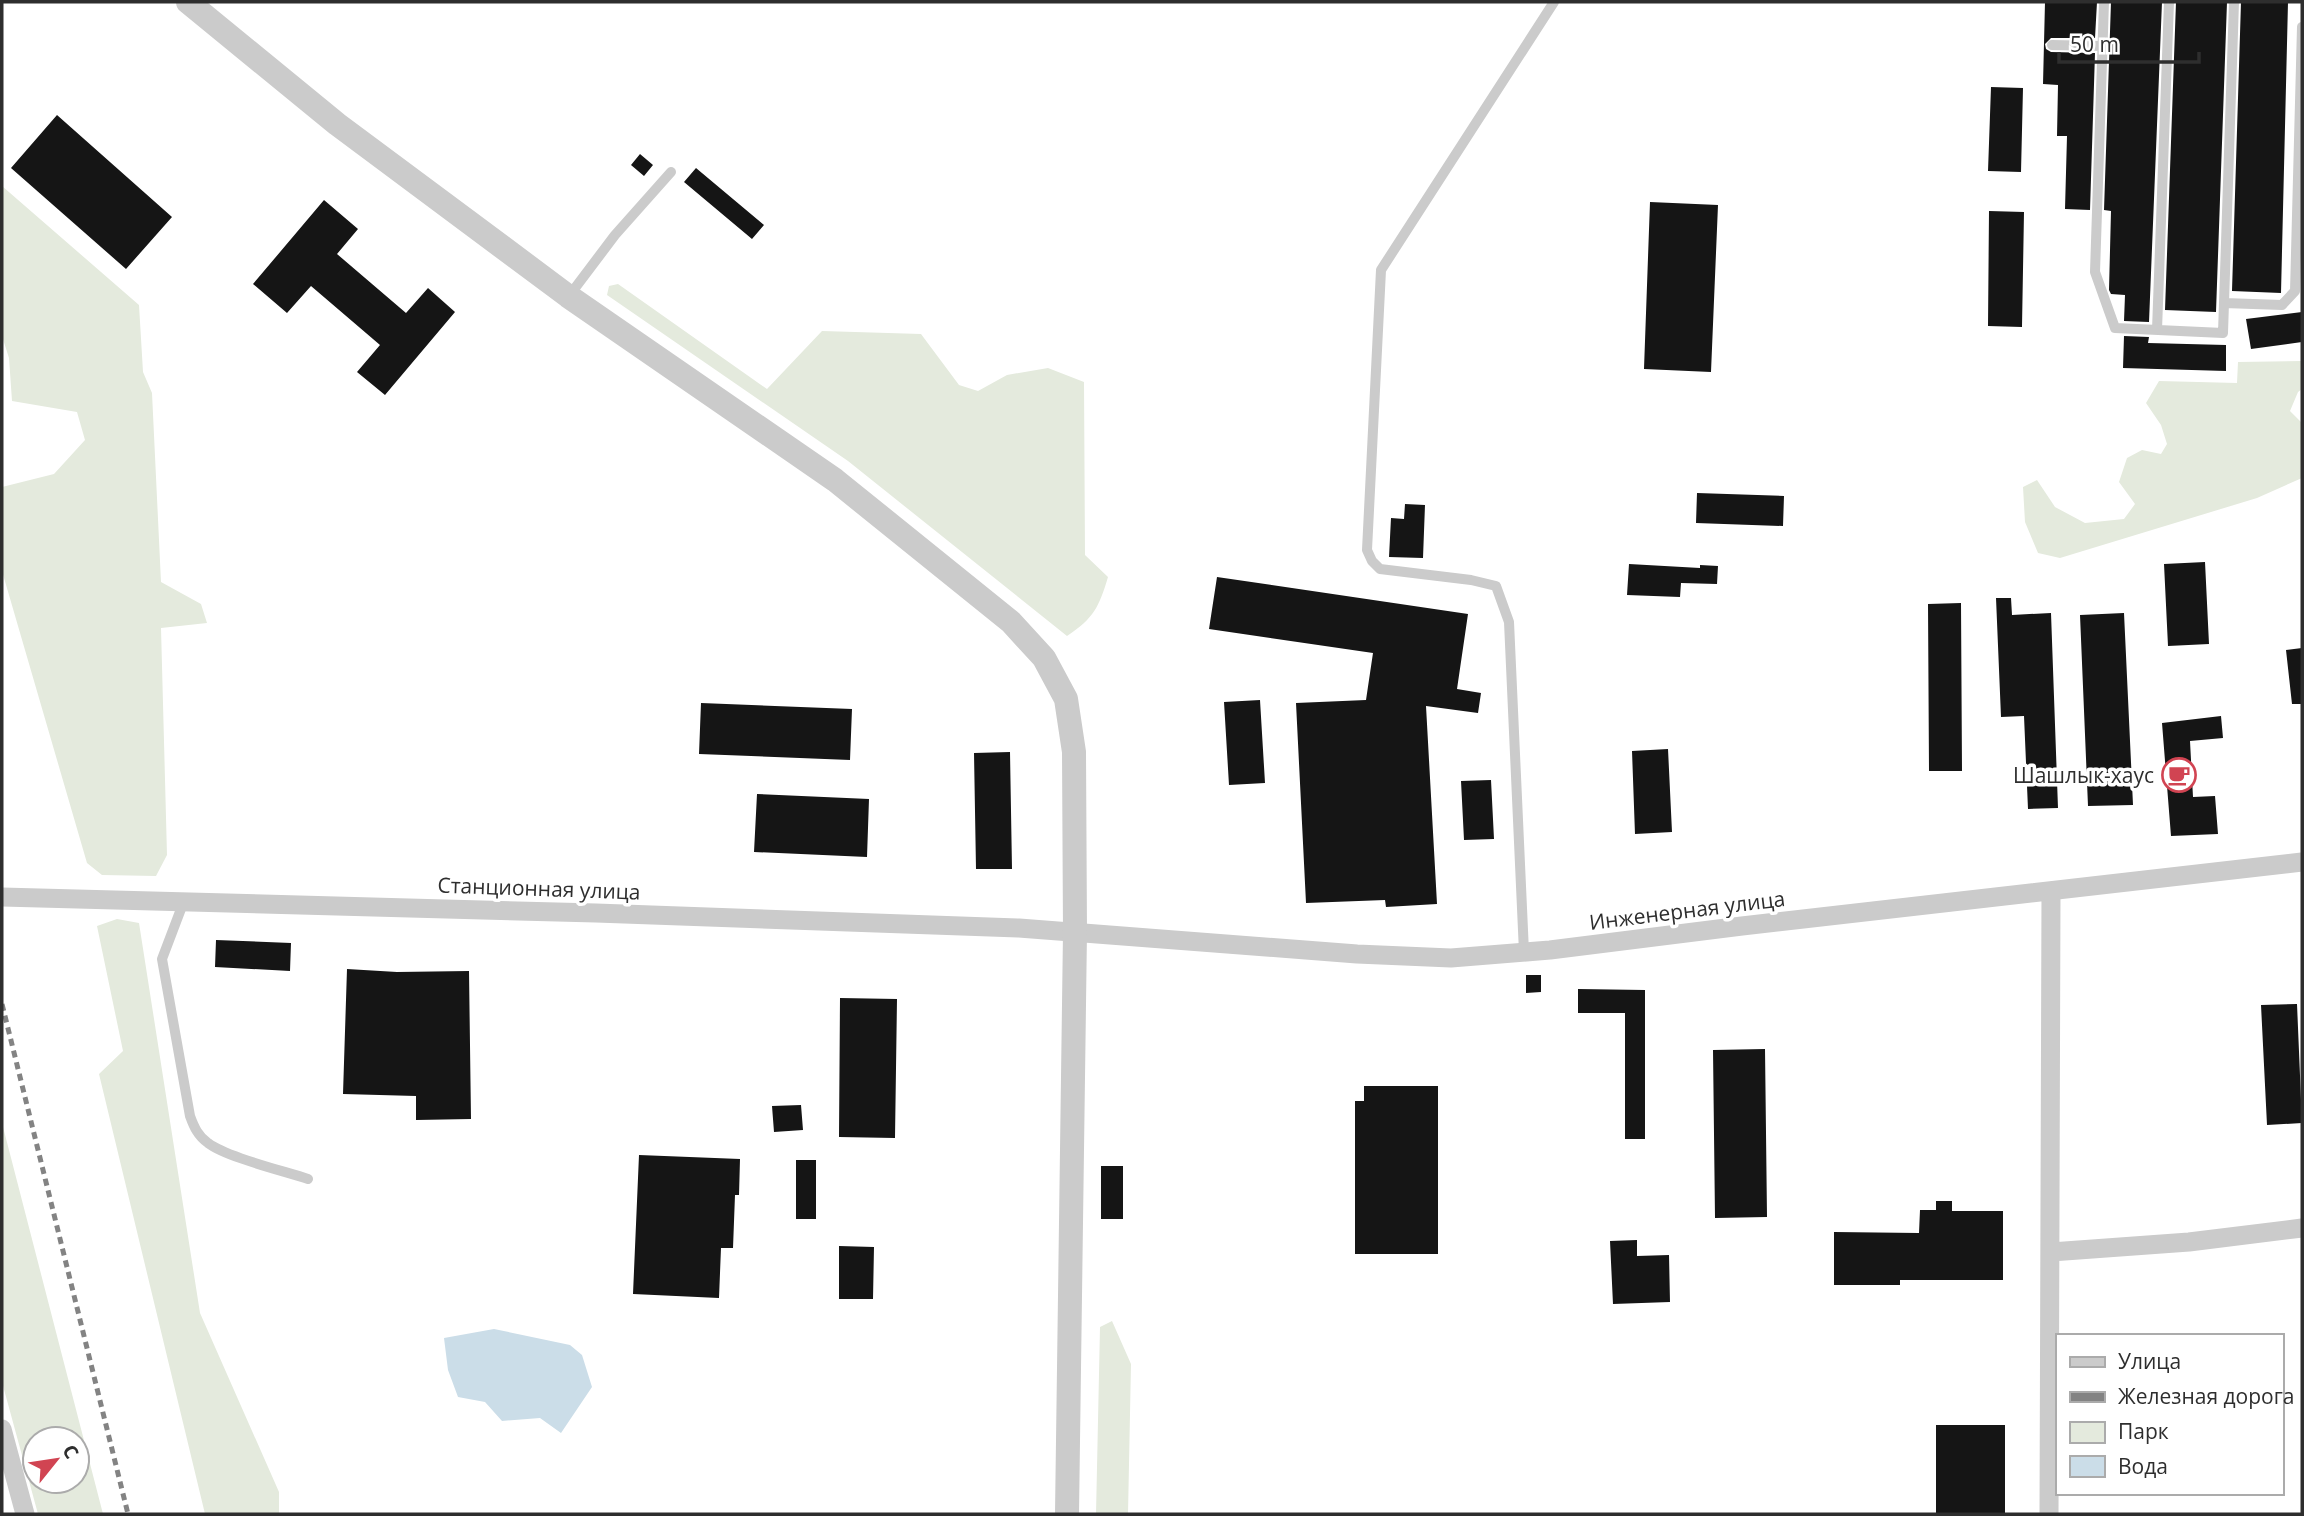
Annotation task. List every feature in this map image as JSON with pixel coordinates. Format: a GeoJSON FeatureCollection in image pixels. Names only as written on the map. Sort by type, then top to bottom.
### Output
{"type":"FeatureCollection","features":[{"type":"Feature","properties":{"kind":"street"},"geometry":{"type":"LineString","coordinates":[[188,2],[337,124],[568,296],[835,480],[1011,622],[1044,658],[1066,699],[1073,752],[1075,932],[1067,1514]]}},
{"type":"Feature","properties":{"kind":"street","name":"Инженерная улица"},"geometry":{"type":"LineString","coordinates":[[1075,932],[1357,954],[1451,958],[1524,952],[2302,862]]}},
{"type":"Feature","properties":{"kind":"street"},"geometry":{"type":"LineString","coordinates":[[2049,1514],[2051,891]]}},
{"type":"Feature","properties":{"kind":"street","name":"Станционная улица"},"geometry":{"type":"LineString","coordinates":[[2,897],[675,915],[1075,932]]}},
{"type":"Feature","properties":{"kind":"street"},"geometry":{"type":"LineString","coordinates":[[2051,1252],[2189,1242],[2302,1228]]}},
{"type":"Feature","properties":{"kind":"street"},"geometry":{"type":"LineString","coordinates":[[2,1429],[25,1514]]}},
{"type":"Feature","properties":{"kind":"lane"},"geometry":{"type":"LineString","coordinates":[[1524,952],[1509,622],[1496,586],[1471,580],[1380,569],[1367,550],[1381,270],[1554,2]]}},
{"type":"Feature","properties":{"kind":"lane"},"geometry":{"type":"LineString","coordinates":[[2104,2],[2095,272],[2115,328],[2222,333],[2234,2]]}},
{"type":"Feature","properties":{"kind":"lane"},"geometry":{"type":"LineString","coordinates":[[2157,330],[2169,2]]}},
{"type":"Feature","properties":{"kind":"lane"},"geometry":{"type":"LineString","coordinates":[[2224,303],[2282,305],[2295,291],[2302,27]]}},
{"type":"Feature","properties":{"kind":"lane"},"geometry":{"type":"LineString","coordinates":[[2052,45],[2102,46]]}},
{"type":"Feature","properties":{"kind":"lane"},"geometry":{"type":"LineString","coordinates":[[568,296],[614,235],[671,172]]}},
{"type":"Feature","properties":{"kind":"lane"},"geometry":{"type":"LineString","coordinates":[[184,901],[162,959],[190,1116],[197,1133],[209,1145],[227,1153],[308,1179]]}},
{"type":"Feature","properties":{"kind":"green space"},"geometry":{"type":"Polygon","coordinates":[[[2,186],[139,305],[143,372],[152,393],[161,582],[201,604],[207,623],[161,628],[167,855],[156,876],[102,875],[87,863],[2,571],[2,487],[54,474],[85,440],[77,412],[12,401],[9,358],[2,336],[2,186]]]}},
{"type":"Feature","properties":{"kind":"green space"},"geometry":{"type":"Polygon","coordinates":[[[618,284],[767,389],[822,331],[921,334],[959,385],[978,391],[1007,375],[1048,368],[1084,382],[1085,555],[1108,577],[1094,611],[1067,636],[848,461],[607,295],[609,286],[618,284]]]}},
{"type":"Feature","properties":{"kind":"green space"},"geometry":{"type":"Polygon","coordinates":[[[2302,361],[2302,389],[2290,411],[2302,423],[2302,478],[2257,498],[2060,558],[2038,553],[2025,522],[2023,487],[2037,480],[2055,507],[2085,523],[2124,519],[2135,504],[2119,482],[2127,458],[2142,450],[2161,454],[2167,444],[2161,425],[2146,403],[2159,381],[2237,383],[2238,362],[2302,361]]]}},
{"type":"Feature","properties":{"kind":"green space"},"geometry":{"type":"Polygon","coordinates":[[[117,919],[139,923],[200,1313],[279,1492],[279,1514],[205,1514],[99,1074],[123,1051],[97,926],[117,919]]]}},
{"type":"Feature","properties":{"kind":"green space"},"geometry":{"type":"Polygon","coordinates":[[[2,1123],[80,1425],[21,1425],[21,1452],[2,1382],[2,1123]]]}},
{"type":"Feature","properties":{"kind":"green space"},"geometry":{"type":"Polygon","coordinates":[[[1112,1321],[1131,1364],[1128,1514],[1096,1514],[1100,1327],[1112,1321]]]}},
{"type":"Feature","properties":{"kind":"green space"},"geometry":{"type":"Polygon","coordinates":[[[91,1468],[103,1514],[38,1514],[33,1495],[91,1495],[91,1468]]]}},
{"type":"Feature","properties":{"kind":"water"},"geometry":{"type":"Polygon","coordinates":[[[494,1329],[570,1345],[582,1355],[592,1387],[561,1433],[540,1418],[502,1421],[485,1402],[458,1397],[448,1370],[444,1338],[494,1329]]]}},
{"type":"Feature","properties":{"kind":"building"},"geometry":{"type":"Polygon","coordinates":[[[2045,2],[2097,2],[2095,38],[2051,38],[2045,44],[2046,49],[2051,52],[2095,53],[2090,210],[2065,209],[2067,136],[2057,136],[2058,85],[2043,84],[2045,2]]]}},
{"type":"Feature","properties":{"kind":"building"},"geometry":{"type":"Polygon","coordinates":[[[2111,2],[2162,2],[2149,322],[2124,321],[2125,295],[2111,294],[2109,290],[2111,211],[2104,210],[2111,2]]]}},
{"type":"Feature","properties":{"kind":"building"},"geometry":{"type":"Polygon","coordinates":[[[2176,2],[2227,2],[2216,312],[2165,310],[2176,2]]]}},
{"type":"Feature","properties":{"kind":"building"},"geometry":{"type":"Polygon","coordinates":[[[2241,2],[2288,2],[2281,293],[2232,291],[2241,2]]]}},
{"type":"Feature","properties":{"kind":"building"},"geometry":{"type":"Polygon","coordinates":[[[1991,87],[2023,88],[2021,172],[1988,171],[1991,87]]]}},
{"type":"Feature","properties":{"kind":"building"},"geometry":{"type":"Polygon","coordinates":[[[57,115],[172,217],[126,269],[11,168],[57,115]]]}},
{"type":"Feature","properties":{"kind":"building"},"geometry":{"type":"Polygon","coordinates":[[[640,154],[653,165],[644,176],[631,165],[640,154]]]}},
{"type":"Feature","properties":{"kind":"building"},"geometry":{"type":"Polygon","coordinates":[[[696,168],[764,225],[752,239],[684,182],[696,168]]]}},
{"type":"Feature","properties":{"kind":"building"},"geometry":{"type":"Polygon","coordinates":[[[324,200],[358,229],[337,254],[406,313],[428,288],[455,312],[385,395],[357,372],[380,345],[311,286],[287,313],[253,284],[324,200]]]}},
{"type":"Feature","properties":{"kind":"building"},"geometry":{"type":"Polygon","coordinates":[[[1650,202],[1718,205],[1711,372],[1644,369],[1650,202]]]}},
{"type":"Feature","properties":{"kind":"building"},"geometry":{"type":"Polygon","coordinates":[[[1989,211],[2024,212],[2022,327],[1988,326],[1989,211]]]}},
{"type":"Feature","properties":{"kind":"building"},"geometry":{"type":"Polygon","coordinates":[[[2302,312],[2302,342],[2251,349],[2246,319],[2302,312]]]}},
{"type":"Feature","properties":{"kind":"building"},"geometry":{"type":"Polygon","coordinates":[[[2124,336],[2149,337],[2148,343],[2226,345],[2226,371],[2123,368],[2124,336]]]}},
{"type":"Feature","properties":{"kind":"building"},"geometry":{"type":"Polygon","coordinates":[[[1697,493],[1784,496],[1783,526],[1696,523],[1697,493]]]}},
{"type":"Feature","properties":{"kind":"building"},"geometry":{"type":"Polygon","coordinates":[[[1405,504],[1425,505],[1423,558],[1389,557],[1391,518],[1404,519],[1405,504]]]}},
{"type":"Feature","properties":{"kind":"building"},"geometry":{"type":"Polygon","coordinates":[[[2205,562],[2209,644],[2168,646],[2164,564],[2205,562]]]}},
{"type":"Feature","properties":{"kind":"building"},"geometry":{"type":"Polygon","coordinates":[[[1629,564],[1700,568],[1700,565],[1718,566],[1717,584],[1681,583],[1680,597],[1627,595],[1629,564]]]}},
{"type":"Feature","properties":{"kind":"building"},"geometry":{"type":"Polygon","coordinates":[[[1217,577],[1468,614],[1457,689],[1481,693],[1478,713],[1426,706],[1437,904],[1386,907],[1385,900],[1306,903],[1296,703],[1366,700],[1373,653],[1209,629],[1217,577]]]}},
{"type":"Feature","properties":{"kind":"building"},"geometry":{"type":"Polygon","coordinates":[[[1996,598],[2011,598],[2012,615],[2051,613],[2058,808],[2028,809],[2024,716],[2001,717],[1996,598]]]}},
{"type":"Feature","properties":{"kind":"building"},"geometry":{"type":"Polygon","coordinates":[[[1961,603],[1962,771],[1929,771],[1928,604],[1961,603]]]}},
{"type":"Feature","properties":{"kind":"building"},"geometry":{"type":"Polygon","coordinates":[[[2124,613],[2133,805],[2088,806],[2080,615],[2124,613]]]}},
{"type":"Feature","properties":{"kind":"building"},"geometry":{"type":"Polygon","coordinates":[[[2302,648],[2302,704],[2292,704],[2286,650],[2302,648]]]}},
{"type":"Feature","properties":{"kind":"building"},"geometry":{"type":"Polygon","coordinates":[[[1260,700],[1265,783],[1229,785],[1224,702],[1260,700]]]}},
{"type":"Feature","properties":{"kind":"building"},"geometry":{"type":"Polygon","coordinates":[[[701,703],[852,709],[850,760],[699,754],[701,703]]]}},
{"type":"Feature","properties":{"kind":"building","name":"Шашлык-хаус"},"geometry":{"type":"Polygon","coordinates":[[[2221,716],[2223,738],[2190,741],[2193,797],[2215,796],[2218,834],[2171,836],[2162,723],[2221,716]]]}},
{"type":"Feature","properties":{"kind":"building"},"geometry":{"type":"Polygon","coordinates":[[[1668,749],[1672,832],[1635,834],[1632,751],[1668,749]]]}},
{"type":"Feature","properties":{"kind":"building"},"geometry":{"type":"Polygon","coordinates":[[[1010,752],[1012,869],[976,869],[974,753],[1010,752]]]}},
{"type":"Feature","properties":{"kind":"building"},"geometry":{"type":"Polygon","coordinates":[[[1491,780],[1494,839],[1464,840],[1461,781],[1491,780]]]}},
{"type":"Feature","properties":{"kind":"building"},"geometry":{"type":"Polygon","coordinates":[[[757,794],[869,799],[867,857],[754,852],[757,794]]]}},
{"type":"Feature","properties":{"kind":"building"},"geometry":{"type":"Polygon","coordinates":[[[216,940],[291,943],[290,971],[215,967],[216,940]]]}},
{"type":"Feature","properties":{"kind":"building"},"geometry":{"type":"Polygon","coordinates":[[[347,969],[397,972],[469,971],[471,1119],[416,1120],[416,1096],[343,1094],[347,969]]]}},
{"type":"Feature","properties":{"kind":"building"},"geometry":{"type":"Polygon","coordinates":[[[1526,975],[1541,975],[1541,992],[1526,993],[1526,975]]]}},
{"type":"Feature","properties":{"kind":"building"},"geometry":{"type":"Polygon","coordinates":[[[1578,989],[1645,990],[1645,1139],[1625,1139],[1625,1013],[1578,1013],[1578,989]]]}},
{"type":"Feature","properties":{"kind":"building"},"geometry":{"type":"Polygon","coordinates":[[[840,998],[897,999],[895,1138],[839,1137],[840,998]]]}},
{"type":"Feature","properties":{"kind":"building"},"geometry":{"type":"Polygon","coordinates":[[[2297,1004],[2302,1123],[2267,1125],[2261,1005],[2297,1004]]]}},
{"type":"Feature","properties":{"kind":"building"},"geometry":{"type":"Polygon","coordinates":[[[1765,1049],[1767,1217],[1715,1218],[1713,1050],[1765,1049]]]}},
{"type":"Feature","properties":{"kind":"building"},"geometry":{"type":"Polygon","coordinates":[[[1364,1086],[1438,1086],[1438,1254],[1355,1254],[1355,1101],[1364,1101],[1364,1086]]]}},
{"type":"Feature","properties":{"kind":"building"},"geometry":{"type":"Polygon","coordinates":[[[801,1105],[803,1130],[774,1132],[772,1106],[801,1105]]]}},
{"type":"Feature","properties":{"kind":"building"},"geometry":{"type":"Polygon","coordinates":[[[639,1155],[740,1159],[739,1195],[735,1195],[733,1248],[721,1248],[719,1298],[633,1294],[639,1155]]]}},
{"type":"Feature","properties":{"kind":"building"},"geometry":{"type":"Polygon","coordinates":[[[796,1160],[816,1160],[816,1219],[796,1219],[796,1160]]]}},
{"type":"Feature","properties":{"kind":"building"},"geometry":{"type":"Polygon","coordinates":[[[1101,1166],[1123,1166],[1123,1219],[1101,1219],[1101,1166]]]}},
{"type":"Feature","properties":{"kind":"building"},"geometry":{"type":"Polygon","coordinates":[[[1936,1201],[1952,1201],[1952,1211],[2003,1211],[2003,1280],[1900,1280],[1900,1285],[1834,1285],[1834,1232],[1919,1233],[1920,1210],[1936,1210],[1936,1201]]]}},
{"type":"Feature","properties":{"kind":"building"},"geometry":{"type":"Polygon","coordinates":[[[1637,1240],[1637,1256],[1669,1255],[1670,1302],[1613,1304],[1610,1241],[1637,1240]]]}},
{"type":"Feature","properties":{"kind":"building"},"geometry":{"type":"Polygon","coordinates":[[[839,1246],[874,1247],[873,1299],[839,1299],[839,1246]]]}},
{"type":"Feature","properties":{"kind":"building"},"geometry":{"type":"Polygon","coordinates":[[[1936,1425],[2005,1425],[2005,1514],[1936,1514],[1936,1425]]]}},
{"type":"Feature","properties":{"kind":"railway"},"geometry":{"type":"LineString","coordinates":[[2,1004],[128,1514]]}},
{"type":"Feature","properties":{"kind":"place","name":"Шашлык-хаус"},"geometry":{"type":"Point","coordinates":[2179,775]}}]}
